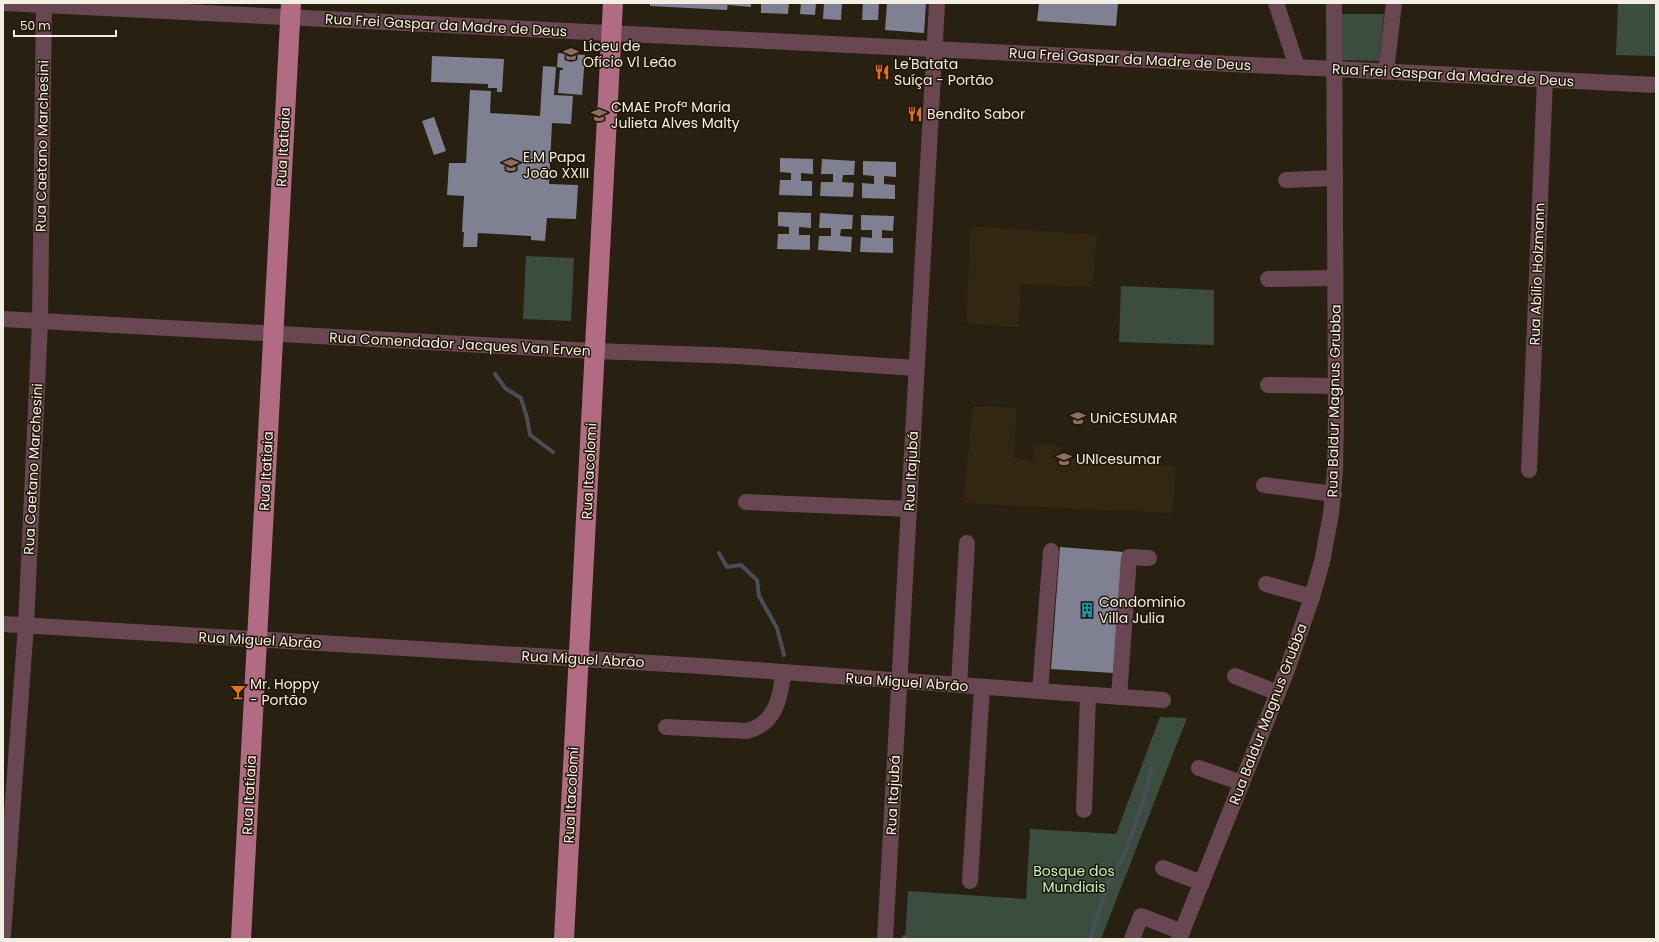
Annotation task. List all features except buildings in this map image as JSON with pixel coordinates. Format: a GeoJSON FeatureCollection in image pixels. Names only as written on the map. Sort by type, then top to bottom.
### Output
{"type":"FeatureCollection","features":[{"type":"Feature","properties":{"kind":"main road","name":"Rua Itacolomi"},"geometry":{"type":"LineString","coordinates":[[564,939],[613,3]]}},
{"type":"Feature","properties":{"kind":"main road","name":"Rua Itatiaia"},"geometry":{"type":"LineString","coordinates":[[241,939],[291,10]]}},
{"type":"Feature","properties":{"kind":"street","name":"Rua Frei Gaspar da Madre de Deus"},"geometry":{"type":"LineString","coordinates":[[4,3],[291,10],[612,33],[1656,85]]}},
{"type":"Feature","properties":{"kind":"street","name":"Rua Itajubá"},"geometry":{"type":"LineString","coordinates":[[885,939],[937,3]]}},
{"type":"Feature","properties":{"kind":"street"},"geometry":{"type":"LineString","coordinates":[[1276,3],[1297,67]]}},
{"type":"Feature","properties":{"kind":"street","name":"Rua Baldur Magnus Grubba"},"geometry":{"type":"LineString","coordinates":[[1181,935],[1278,693],[1312,596],[1327,539],[1334,494],[1336,386],[1334,3]]}},
{"type":"Feature","properties":{"kind":"street"},"geometry":{"type":"LineString","coordinates":[[1386,71],[1394,3]]}},
{"type":"Feature","properties":{"kind":"street","name":"Rua Caetano Marchesini"},"geometry":{"type":"LineString","coordinates":[[3,935],[26,626],[40,322],[44,4]]}},
{"type":"Feature","properties":{"kind":"street","name":"Rua Abílio Holzmann"},"geometry":{"type":"LineString","coordinates":[[1529,470],[1545,79]]}},
{"type":"Feature","properties":{"kind":"street"},"geometry":{"type":"LineString","coordinates":[[1286,180],[1335,178]]}},
{"type":"Feature","properties":{"kind":"street"},"geometry":{"type":"LineString","coordinates":[[1268,279],[1336,278]]}},
{"type":"Feature","properties":{"kind":"street","name":"Rua Comendador Jacques Van Erven"},"geometry":{"type":"LineString","coordinates":[[3,319],[595,351],[736,356],[916,368]]}},
{"type":"Feature","properties":{"kind":"street"},"geometry":{"type":"LineString","coordinates":[[1268,385],[1336,386]]}},
{"type":"Feature","properties":{"kind":"street"},"geometry":{"type":"LineString","coordinates":[[1264,484],[1334,494]]}},
{"type":"Feature","properties":{"kind":"street"},"geometry":{"type":"LineString","coordinates":[[746,502],[909,510]]}},
{"type":"Feature","properties":{"kind":"street"},"geometry":{"type":"LineString","coordinates":[[959,686],[967,544]]}},
{"type":"Feature","properties":{"kind":"street"},"geometry":{"type":"LineString","coordinates":[[1040,691],[1050,551]]}},
{"type":"Feature","properties":{"kind":"street"},"geometry":{"type":"LineString","coordinates":[[1119,697],[1128,557],[1149,558]]}},
{"type":"Feature","properties":{"kind":"street"},"geometry":{"type":"LineString","coordinates":[[1266,584],[1312,596]]}},
{"type":"Feature","properties":{"kind":"street","name":"Rua Miguel Abrão"},"geometry":{"type":"LineString","coordinates":[[3,624],[783,672],[1163,700]]}},
{"type":"Feature","properties":{"kind":"street"},"geometry":{"type":"LineString","coordinates":[[666,727],[747,731],[757,728],[773,716],[782,690],[783,672]]}},
{"type":"Feature","properties":{"kind":"street"},"geometry":{"type":"LineString","coordinates":[[1235,676],[1278,693]]}},
{"type":"Feature","properties":{"kind":"street"},"geometry":{"type":"LineString","coordinates":[[970,881],[982,687]]}},
{"type":"Feature","properties":{"kind":"street"},"geometry":{"type":"LineString","coordinates":[[1084,810],[1088,695]]}},
{"type":"Feature","properties":{"kind":"street"},"geometry":{"type":"LineString","coordinates":[[1199,768],[1242,783]]}},
{"type":"Feature","properties":{"kind":"street"},"geometry":{"type":"LineString","coordinates":[[1164,868],[1202,883]]}},
{"type":"Feature","properties":{"kind":"street"},"geometry":{"type":"LineString","coordinates":[[1132,939],[1141,916],[1181,935]]}},
{"type":"Feature","properties":{"kind":"shaded area"},"geometry":{"type":"Polygon","coordinates":[[[971,226],[1097,235],[1092,287],[1021,284],[1019,327],[966,323],[971,226]]]}},
{"type":"Feature","properties":{"kind":"shaded area","name":"UNIcesumar"},"geometry":{"type":"Polygon","coordinates":[[[973,406],[1016,408],[1015,458],[1035,461],[1034,445],[1059,445],[1060,457],[1176,466],[1172,513],[963,503],[973,406]]]}},
{"type":"Feature","properties":{"kind":"green space"},"geometry":{"type":"Polygon","coordinates":[[[1618,3],[1656,3],[1656,56],[1616,55],[1618,3]]]}},
{"type":"Feature","properties":{"kind":"green space"},"geometry":{"type":"Polygon","coordinates":[[[1341,14],[1384,14],[1379,61],[1342,60],[1341,14]]]}},
{"type":"Feature","properties":{"kind":"green space"},"geometry":{"type":"Polygon","coordinates":[[[526,256],[574,258],[571,321],[523,319],[526,256]]]}},
{"type":"Feature","properties":{"kind":"green space"},"geometry":{"type":"Polygon","coordinates":[[[1121,286],[1214,290],[1214,345],[1119,342],[1121,286]]]}},
{"type":"Feature","properties":{"kind":"green space","name":"Bosque dos Mundiais"},"geometry":{"type":"Polygon","coordinates":[[[1160,717],[1187,718],[1101,939],[905,939],[908,891],[1026,899],[1030,829],[1116,834],[1160,717]]]}},
{"type":"Feature","properties":{"kind":"waterway"},"geometry":{"type":"LineString","coordinates":[[495,374],[505,388],[521,398],[530,435],[553,452]]}},
{"type":"Feature","properties":{"kind":"waterway"},"geometry":{"type":"LineString","coordinates":[[719,553],[727,567],[741,565],[757,580],[759,596],[777,628],[784,655]]}},
{"type":"Feature","properties":{"kind":"waterway"},"geometry":{"type":"LineString","coordinates":[[1090,939],[1108,883],[1125,853],[1144,799],[1151,769]]}},
{"type":"Feature","properties":{"kind":"place","name":"Líceu de Ofício Vl Leão"},"geometry":{"type":"Point","coordinates":[571,54]}},
{"type":"Feature","properties":{"kind":"place","name":"Le'Batata Suíça - Portão"},"geometry":{"type":"Point","coordinates":[882,72]}},
{"type":"Feature","properties":{"kind":"place","name":"Bendito Sabor"},"geometry":{"type":"Point","coordinates":[915,114]}},
{"type":"Feature","properties":{"kind":"place","name":"CMAE Profª Maria Julieta Alves Malty"},"geometry":{"type":"Point","coordinates":[599,115]}},
{"type":"Feature","properties":{"kind":"place","name":"E.M Papa João XXIII"},"geometry":{"type":"Point","coordinates":[511,165]}},
{"type":"Feature","properties":{"kind":"place","name":"UniCESUMAR"},"geometry":{"type":"Point","coordinates":[1078,418]}},
{"type":"Feature","properties":{"kind":"place","name":"UNIcesumar"},"geometry":{"type":"Point","coordinates":[1064,459]}},
{"type":"Feature","properties":{"kind":"place","name":"Condominio Villa Julia"},"geometry":{"type":"Point","coordinates":[1087,610]}},
{"type":"Feature","properties":{"kind":"place","name":"Mr. Hoppy - Portão"},"geometry":{"type":"Point","coordinates":[238,692]}}]}
